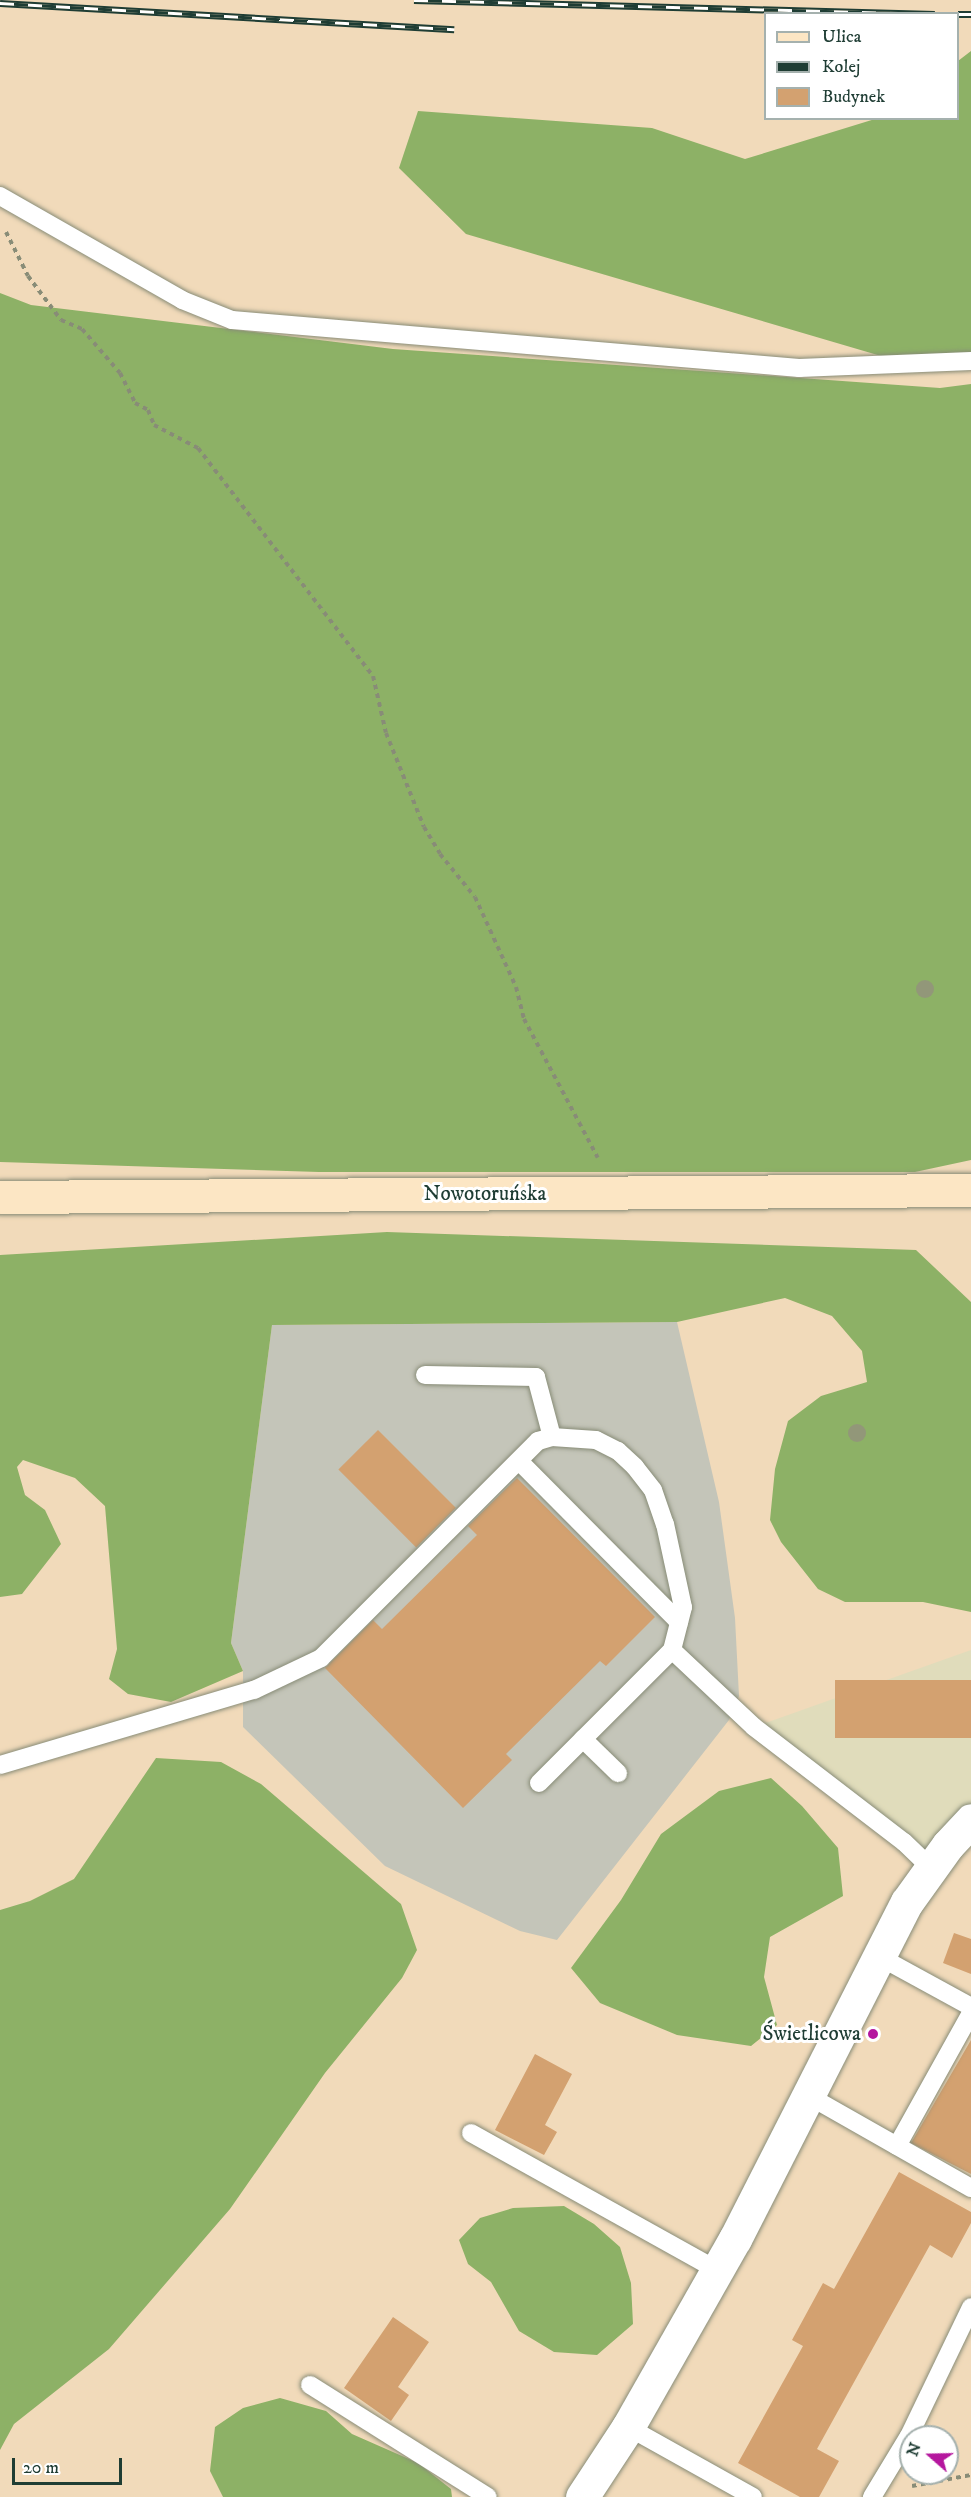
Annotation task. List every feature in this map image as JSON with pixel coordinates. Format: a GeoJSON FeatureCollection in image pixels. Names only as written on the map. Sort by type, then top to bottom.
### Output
{"type":"FeatureCollection","features":[{"type":"Feature","properties":{"kind":"main road","name":"Nowotoruńska"},"geometry":{"type":"LineString","coordinates":[[0,1197],[971,1190]]}},
{"type":"Feature","properties":{"kind":"street"},"geometry":{"type":"LineString","coordinates":[[582,2497],[628,2427],[717,2270],[809,2096],[878,1956],[930,1867],[971,1820]]}},
{"type":"Feature","properties":{"kind":"lane"},"geometry":{"type":"LineString","coordinates":[[0,196],[182,300],[232,320],[799,368],[971,360]]}},
{"type":"Feature","properties":{"kind":"lane"},"geometry":{"type":"LineString","coordinates":[[424,1375],[536,1377],[552,1437]]}},
{"type":"Feature","properties":{"kind":"lane"},"geometry":{"type":"LineString","coordinates":[[0,1765],[254,1690],[321,1658],[538,1441],[552,1437],[596,1440],[618,1451],[653,1490],[666,1524],[683,1607],[672,1650],[539,1783]]}},
{"type":"Feature","properties":{"kind":"lane"},"geometry":{"type":"LineString","coordinates":[[519,1461],[679,1622]]}},
{"type":"Feature","properties":{"kind":"lane"},"geometry":{"type":"LineString","coordinates":[[672,1650],[754,1727],[904,1842],[930,1867]]}},
{"type":"Feature","properties":{"kind":"lane"},"geometry":{"type":"LineString","coordinates":[[583,1739],[618,1773]]}},
{"type":"Feature","properties":{"kind":"lane"},"geometry":{"type":"LineString","coordinates":[[878,1956],[971,2007]]}},
{"type":"Feature","properties":{"kind":"lane"},"geometry":{"type":"LineString","coordinates":[[897,2146],[971,2013]]}},
{"type":"Feature","properties":{"kind":"lane"},"geometry":{"type":"LineString","coordinates":[[809,2096],[971,2188]]}},
{"type":"Feature","properties":{"kind":"lane"},"geometry":{"type":"LineString","coordinates":[[471,2133],[717,2270]]}},
{"type":"Feature","properties":{"kind":"lane"},"geometry":{"type":"LineString","coordinates":[[874,2495],[909,2436],[971,2307]]}},
{"type":"Feature","properties":{"kind":"lane"},"geometry":{"type":"LineString","coordinates":[[310,2385],[488,2497]]}},
{"type":"Feature","properties":{"kind":"lane"},"geometry":{"type":"LineString","coordinates":[[628,2427],[753,2497]]}},
{"type":"Feature","properties":{"kind":"path"},"geometry":{"type":"LineString","coordinates":[[4,226],[28,276],[61,320],[82,329],[120,373],[135,403],[148,410],[154,425],[198,448],[373,676],[386,734],[424,827],[440,854],[476,897],[516,987],[524,1018],[616,1193]]}},
{"type":"Feature","properties":{"kind":"path"},"geometry":{"type":"LineString","coordinates":[[874,2495],[971,2475]]}},
{"type":"Feature","properties":{"kind":"shaded area"},"geometry":{"type":"Polygon","coordinates":[[[677,1322],[719,1502],[735,1618],[739,1696],[729,1720],[557,1940],[520,1931],[385,1866],[243,1727],[243,1671],[231,1643],[272,1325],[677,1322]]]}},
{"type":"Feature","properties":{"kind":"shaded area"},"geometry":{"type":"Polygon","coordinates":[[[971,1650],[971,1820],[930,1867],[754,1727],[971,1650]]]}},
{"type":"Feature","properties":{"kind":"green space"},"geometry":{"type":"Polygon","coordinates":[[[971,51],[971,361],[915,366],[466,234],[399,168],[418,111],[652,128],[745,159],[872,120],[959,120],[959,60],[971,51]]]}},
{"type":"Feature","properties":{"kind":"green space"},"geometry":{"type":"Polygon","coordinates":[[[0,293],[31,305],[393,349],[940,388],[971,384],[971,1160],[915,1172],[319,1172],[0,1162],[0,293]]]}},
{"type":"Feature","properties":{"kind":"green space"},"geometry":{"type":"Polygon","coordinates":[[[387,1232],[916,1250],[971,1302],[971,1612],[923,1602],[845,1602],[818,1589],[781,1542],[770,1520],[775,1469],[788,1421],[821,1396],[867,1382],[862,1351],[832,1316],[785,1298],[677,1322],[272,1325],[231,1643],[243,1671],[171,1702],[128,1694],[109,1679],[117,1649],[105,1506],[75,1478],[23,1460],[17,1467],[25,1495],[45,1510],[61,1544],[22,1594],[0,1597],[0,1255],[387,1232]]]}},
{"type":"Feature","properties":{"kind":"green space"},"geometry":{"type":"Polygon","coordinates":[[[156,1758],[221,1762],[261,1784],[401,1904],[417,1950],[402,1978],[325,2073],[230,2209],[109,2349],[14,2424],[0,2450],[0,1910],[30,1901],[74,1879],[156,1758]]]}},
{"type":"Feature","properties":{"kind":"green space"},"geometry":{"type":"Polygon","coordinates":[[[771,1778],[802,1806],[838,1848],[843,1896],[770,1937],[764,1977],[777,2025],[751,2046],[677,2035],[600,2003],[571,1968],[621,1900],[661,1834],[719,1791],[771,1778]]]}},
{"type":"Feature","properties":{"kind":"green space"},"geometry":{"type":"Polygon","coordinates":[[[564,2206],[594,2224],[620,2247],[631,2283],[633,2324],[597,2355],[554,2352],[519,2331],[491,2282],[468,2264],[459,2240],[480,2218],[513,2208],[564,2206]]]}},
{"type":"Feature","properties":{"kind":"green space"},"geometry":{"type":"Polygon","coordinates":[[[280,2398],[326,2411],[352,2434],[418,2463],[451,2489],[452,2497],[223,2497],[210,2471],[215,2427],[243,2408],[280,2398]]]}},
{"type":"Feature","properties":{"kind":"building"},"geometry":{"type":"Polygon","coordinates":[[[378,1430],[456,1508],[416,1547],[338,1470],[378,1430]]]}},
{"type":"Feature","properties":{"kind":"building"},"geometry":{"type":"Polygon","coordinates":[[[517,1478],[655,1617],[606,1666],[600,1661],[506,1754],[512,1760],[463,1808],[325,1668],[373,1620],[382,1629],[477,1535],[468,1526],[517,1478]]]}},
{"type":"Feature","properties":{"kind":"building"},"geometry":{"type":"Polygon","coordinates":[[[835,1680],[971,1680],[971,1738],[835,1738],[835,1680]]]}},
{"type":"Feature","properties":{"kind":"building"},"geometry":{"type":"Polygon","coordinates":[[[954,1933],[971,1939],[971,1974],[943,1963],[954,1933]]]}},
{"type":"Feature","properties":{"kind":"building"},"geometry":{"type":"Polygon","coordinates":[[[971,2040],[971,2174],[911,2143],[971,2040]]]}},
{"type":"Feature","properties":{"kind":"building"},"geometry":{"type":"Polygon","coordinates":[[[535,2054],[572,2074],[545,2125],[557,2132],[544,2155],[495,2130],[535,2054]]]}},
{"type":"Feature","properties":{"kind":"building"},"geometry":{"type":"Polygon","coordinates":[[[899,2172],[971,2212],[971,2223],[952,2258],[930,2245],[817,2449],[839,2461],[819,2497],[800,2497],[738,2463],[803,2346],[792,2340],[823,2283],[834,2289],[899,2172]]]}},
{"type":"Feature","properties":{"kind":"building"},"geometry":{"type":"Polygon","coordinates":[[[393,2317],[429,2342],[398,2387],[409,2395],[391,2421],[344,2388],[393,2317]]]}},
{"type":"Feature","properties":{"kind":"railway"},"geometry":{"type":"LineString","coordinates":[[414,0],[861,12]]}},
{"type":"Feature","properties":{"kind":"railway"},"geometry":{"type":"LineString","coordinates":[[0,3],[454,29]]}},
{"type":"Feature","properties":{"kind":"railway"},"geometry":{"type":"LineString","coordinates":[[959,14],[971,14]]}},
{"type":"Feature","properties":{"kind":"place","name":"Świetlicowa"},"geometry":{"type":"Point","coordinates":[873,2034]}}]}
